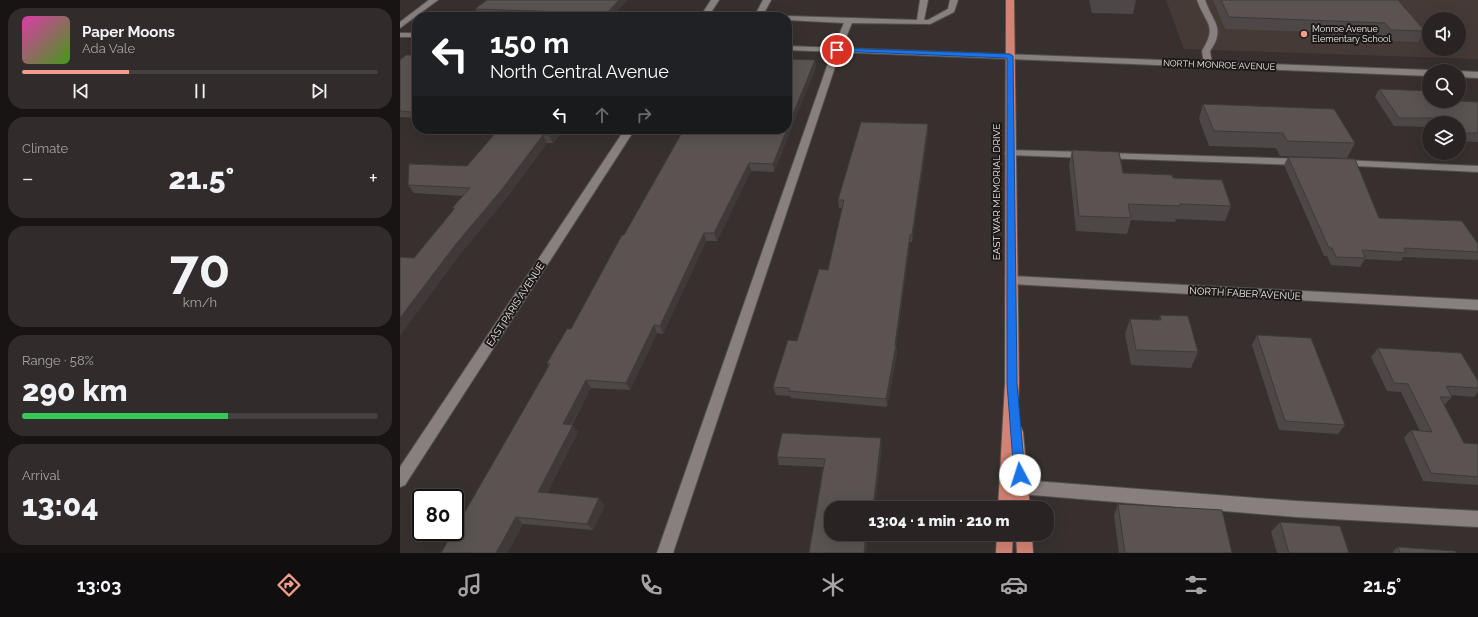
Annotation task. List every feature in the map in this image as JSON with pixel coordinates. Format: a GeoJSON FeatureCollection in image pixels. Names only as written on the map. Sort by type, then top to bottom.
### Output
{"type":"FeatureCollection","features":[{"type":"Feature","properties":{"kind":"highway","name":"EAST WAR MEMORIAL DRIVE"},"geometry":{"type":"LineString","coordinates":[[1006,501],[1012,383],[1010,0]]}},
{"type":"Feature","properties":{"kind":"highway","name":"EAST WAR MEMORIAL DRIVE"},"geometry":{"type":"LineString","coordinates":[[1012,383],[1021,501]]}},
{"type":"Feature","properties":{"kind":"highway"},"geometry":{"type":"LineString","coordinates":[[1004,553],[1005,541]]}},
{"type":"Feature","properties":{"kind":"highway"},"geometry":{"type":"LineString","coordinates":[[1024,541],[1025,553]]}},
{"type":"Feature","properties":{"kind":"street"},"geometry":{"type":"LineString","coordinates":[[418,12],[434,0]]}},
{"type":"Feature","properties":{"kind":"street"},"geometry":{"type":"LineString","coordinates":[[707,12],[715,0]]}},
{"type":"Feature","properties":{"kind":"street"},"geometry":{"type":"LineString","coordinates":[[761,12],[767,0]]}},
{"type":"Feature","properties":{"kind":"street"},"geometry":{"type":"LineString","coordinates":[[920,23],[924,0]]}},
{"type":"Feature","properties":{"kind":"street"},"geometry":{"type":"LineString","coordinates":[[792,18],[920,23],[930,22],[951,10],[954,0]]}},
{"type":"Feature","properties":{"kind":"street"},"geometry":{"type":"LineString","coordinates":[[1201,0],[1213,27],[1213,42],[1206,51],[1208,64]]}},
{"type":"Feature","properties":{"kind":"street"},"geometry":{"type":"LineString","coordinates":[[400,26],[412,17]]}},
{"type":"Feature","properties":{"kind":"street"},"geometry":{"type":"LineString","coordinates":[[665,553],[837,50],[849,21]]}},
{"type":"Feature","properties":{"kind":"street"},"geometry":{"type":"LineString","coordinates":[[400,35],[412,35]]}},
{"type":"Feature","properties":{"kind":"street","name":"NORTH MONROE AVENUE"},"geometry":{"type":"LineString","coordinates":[[792,48],[1422,73]]}},
{"type":"Feature","properties":{"kind":"street"},"geometry":{"type":"LineString","coordinates":[[1466,74],[1478,75]]}},
{"type":"Feature","properties":{"kind":"street","name":"EAST PARIS AVENUE"},"geometry":{"type":"LineString","coordinates":[[400,480],[627,134]]}},
{"type":"Feature","properties":{"kind":"street"},"geometry":{"type":"LineString","coordinates":[[1010,153],[1311,162]]}},
{"type":"Feature","properties":{"kind":"street"},"geometry":{"type":"LineString","coordinates":[[1334,163],[1478,169]]}},
{"type":"Feature","properties":{"kind":"street","name":"NORTH FABER AVENUE"},"geometry":{"type":"LineString","coordinates":[[1011,280],[1478,305]]}},
{"type":"Feature","properties":{"kind":"street"},"geometry":{"type":"LineString","coordinates":[[1020,488],[1296,509],[1478,519]]}},
{"type":"Feature","properties":{"kind":"shaded area","name":"Monroe Avenue Elementary School"},"geometry":{"type":"Polygon","coordinates":[[[1166,0],[1478,0],[1478,59],[1184,49],[1166,0]]]}},
{"type":"Feature","properties":{"kind":"building"},"geometry":{"type":"Polygon","coordinates":[[[487,0],[619,0],[608,12],[475,9],[487,0]]]}},
{"type":"Feature","properties":{"kind":"building"},"geometry":{"type":"Polygon","coordinates":[[[1221,0],[1398,0],[1422,28],[1422,31],[1391,30],[1385,23],[1229,17],[1221,0]]]}},
{"type":"Feature","properties":{"kind":"building"},"geometry":{"type":"Polygon","coordinates":[[[406,55],[412,55],[411,112],[400,111],[400,60],[406,55]]]}},
{"type":"Feature","properties":{"kind":"building"},"geometry":{"type":"Polygon","coordinates":[[[792,59],[815,60],[792,117],[792,59]]]}},
{"type":"Feature","properties":{"kind":"building"},"geometry":{"type":"Polygon","coordinates":[[[1379,89],[1422,91],[1422,108],[1466,108],[1466,101],[1478,102],[1478,133],[1466,133],[1466,116],[1422,116],[1422,118],[1399,118],[1379,89]]]}},
{"type":"Feature","properties":{"kind":"building"},"geometry":{"type":"Polygon","coordinates":[[[1203,104],[1334,109],[1355,143],[1287,141],[1283,133],[1214,131],[1203,104]]]}},
{"type":"Feature","properties":{"kind":"building"},"geometry":{"type":"Polygon","coordinates":[[[861,122],[928,124],[912,235],[910,235],[896,345],[886,399],[789,391],[789,388],[773,387],[788,340],[797,341],[819,269],[828,270],[844,200],[838,200],[861,122]]]}},
{"type":"Feature","properties":{"kind":"building"},"geometry":{"type":"Polygon","coordinates":[[[495,134],[550,134],[543,135],[503,188],[456,244],[400,318],[400,257],[414,258],[455,208],[452,208],[470,188],[408,185],[409,164],[467,166],[495,134]]]}},
{"type":"Feature","properties":{"kind":"building"},"geometry":{"type":"Polygon","coordinates":[[[681,134],[785,134],[773,164],[749,163],[714,233],[704,233],[660,326],[654,325],[626,383],[586,380],[563,424],[573,425],[538,492],[599,498],[587,524],[516,517],[496,553],[441,553],[448,541],[464,541],[464,513],[550,364],[547,363],[567,329],[571,329],[622,235],[624,235],[681,134]]]}},
{"type":"Feature","properties":{"kind":"building"},"geometry":{"type":"Polygon","coordinates":[[[1072,150],[1119,152],[1123,173],[1172,175],[1173,178],[1222,180],[1231,206],[1128,204],[1131,218],[1079,216],[1072,150]]]}},
{"type":"Feature","properties":{"kind":"building"},"geometry":{"type":"Polygon","coordinates":[[[1288,157],[1355,159],[1379,218],[1462,221],[1478,244],[1478,252],[1404,248],[1406,253],[1362,250],[1365,258],[1336,257],[1332,248],[1329,248],[1288,157]]]}},
{"type":"Feature","properties":{"kind":"building"},"geometry":{"type":"Polygon","coordinates":[[[1160,315],[1188,316],[1198,352],[1136,350],[1130,319],[1161,320],[1160,315]]]}},
{"type":"Feature","properties":{"kind":"building"},"geometry":{"type":"Polygon","coordinates":[[[1257,335],[1311,338],[1345,425],[1285,421],[1257,335]]]}},
{"type":"Feature","properties":{"kind":"building"},"geometry":{"type":"Polygon","coordinates":[[[1378,348],[1461,353],[1478,381],[1478,388],[1446,386],[1452,397],[1440,397],[1464,443],[1478,444],[1478,477],[1431,473],[1411,430],[1432,432],[1408,384],[1394,383],[1378,348]]]}},
{"type":"Feature","properties":{"kind":"building"},"geometry":{"type":"Polygon","coordinates":[[[782,433],[881,438],[874,501],[824,501],[824,541],[865,541],[864,553],[809,553],[825,459],[777,457],[782,433]]]}},
{"type":"Feature","properties":{"kind":"building"},"geometry":{"type":"Polygon","coordinates":[[[1118,504],[1222,510],[1232,553],[1125,553],[1118,504]]]}},
{"type":"Feature","properties":{"kind":"building"},"geometry":{"type":"Polygon","coordinates":[[[1280,522],[1340,526],[1349,553],[1289,553],[1280,522]]]}},
{"type":"Feature","properties":{"kind":"building"},"geometry":{"type":"Polygon","coordinates":[[[1398,547],[1455,551],[1456,553],[1400,553],[1398,547]]]}},
{"type":"Feature","properties":{"kind":"place","name":"Monroe Avenue Elementary School"},"geometry":{"type":"Point","coordinates":[1304,34]}},
{"type":"Feature","properties":{"kind":"route"},"geometry":{"type":"LineString","coordinates":[[837,50],[1010,56],[1012,383],[1020,475]]}}]}
